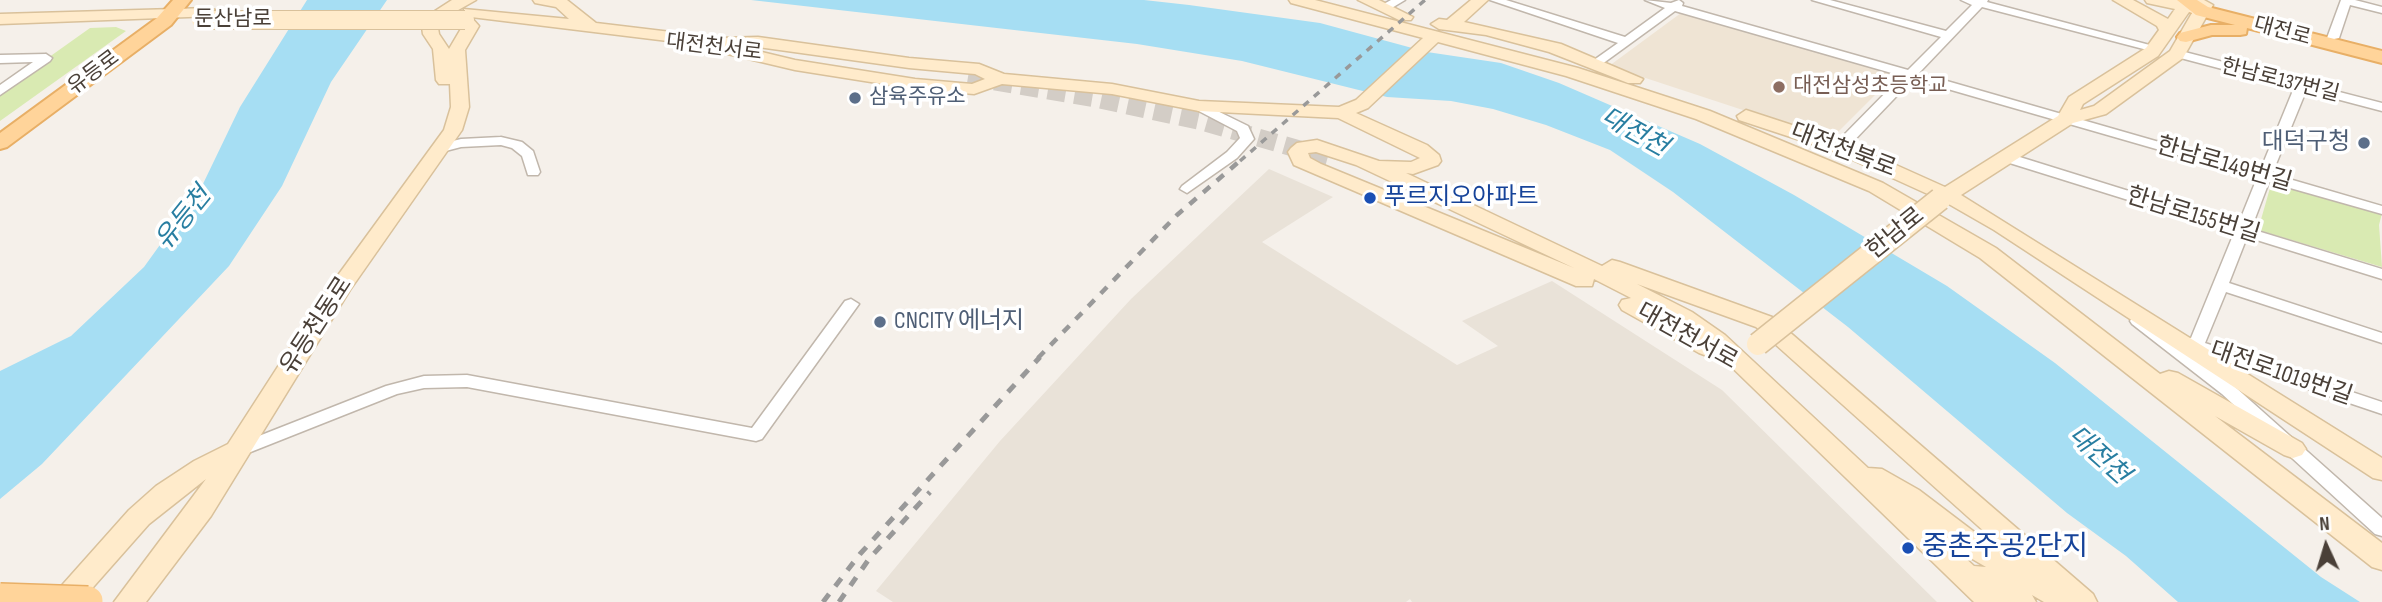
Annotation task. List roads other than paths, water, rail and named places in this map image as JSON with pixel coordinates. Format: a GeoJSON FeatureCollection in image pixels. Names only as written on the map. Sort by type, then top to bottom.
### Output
{"type":"FeatureCollection","features":[{"type":"Feature","properties":{"kind":"main road"},"geometry":{"type":"LineString","coordinates":[[541,0],[561,3],[580,21],[626,26],[646,32]]}},
{"type":"Feature","properties":{"kind":"main road"},"geometry":{"type":"LineString","coordinates":[[1297,0],[1565,67],[1796,133]]}},
{"type":"Feature","properties":{"kind":"main road","name":"대전천북로"},"geometry":{"type":"LineString","coordinates":[[1366,0],[1393,4],[1409,19],[1436,36],[1487,30],[1598,63],[1641,83],[1840,147],[1942,196],[2104,292],[2188,343],[2382,471]]}},
{"type":"Feature","properties":{"kind":"main road"},"geometry":{"type":"LineString","coordinates":[[1342,113],[1362,104],[1480,0]]}},
{"type":"Feature","properties":{"kind":"main road"},"geometry":{"type":"LineString","coordinates":[[2121,0],[2163,23],[2168,31]]}},
{"type":"Feature","properties":{"kind":"main road"},"geometry":{"type":"LineString","coordinates":[[2153,0],[2193,3]]}},
{"type":"Feature","properties":{"kind":"main road"},"geometry":{"type":"LineString","coordinates":[[2226,0],[2300,34]]}},
{"type":"Feature","properties":{"kind":"main road","name":"한남로"},"geometry":{"type":"LineString","coordinates":[[2066,119],[2075,101],[2155,48],[2193,3]]}},
{"type":"Feature","properties":{"kind":"main road","name":"한남로"},"geometry":{"type":"LineString","coordinates":[[1733,357],[1758,344],[1942,196],[2066,119],[2100,110],[2177,54],[2186,37],[2193,3]]}},
{"type":"Feature","properties":{"kind":"main road","name":"대전로"},"geometry":{"type":"LineString","coordinates":[[2193,3],[2382,57]]}},
{"type":"Feature","properties":{"kind":"main road"},"geometry":{"type":"LineString","coordinates":[[460,101],[446,92],[441,50],[431,34],[429,20],[449,6],[467,17],[646,32],[724,45],[795,65],[915,84],[974,89],[1000,79],[1112,89],[1199,106],[1342,113],[1420,149],[1429,155],[1432,161],[1413,168],[1318,157]]}},
{"type":"Feature","properties":{"kind":"main road","name":"둔산남로"},"geometry":{"type":"LineString","coordinates":[[0,25],[188,12]]}},
{"type":"Feature","properties":{"kind":"main road","name":"둔산남로"},"geometry":{"type":"LineString","coordinates":[[0,19],[188,12],[467,17]]}},
{"type":"Feature","properties":{"kind":"main road","name":"유등로"},"geometry":{"type":"LineString","coordinates":[[0,143],[188,12]]}},
{"type":"Feature","properties":{"kind":"main road","name":"대전천서로"},"geometry":{"type":"LineString","coordinates":[[467,17],[724,45],[965,82]]}},
{"type":"Feature","properties":{"kind":"main road","name":"유등천동로"},"geometry":{"type":"LineString","coordinates":[[129,602],[201,509],[339,289],[453,130],[460,101],[457,50],[467,17]]}},
{"type":"Feature","properties":{"kind":"main road"},"geometry":{"type":"LineString","coordinates":[[2186,37],[2211,30],[2300,34]]}},
{"type":"Feature","properties":{"kind":"main road","name":"대전로"},"geometry":{"type":"LineString","coordinates":[[2300,34],[2333,38],[2382,50]]}},
{"type":"Feature","properties":{"kind":"main road"},"geometry":{"type":"LineString","coordinates":[[1506,54],[1703,115],[1815,159],[1875,187],[1988,253],[2382,559]]}},
{"type":"Feature","properties":{"kind":"main road"},"geometry":{"type":"LineString","coordinates":[[1318,157],[1559,253],[1630,272],[1763,322],[2082,602]]}},
{"type":"Feature","properties":{"kind":"main road","name":"대전천서로"},"geometry":{"type":"LineString","coordinates":[[1318,157],[1375,195],[1529,257],[1600,289],[1700,345],[1733,357],[1993,602]]}},
{"type":"Feature","properties":{"kind":"main road"},"geometry":{"type":"LineString","coordinates":[[1363,161],[1559,253],[1684,317],[1717,340],[1733,357]]}},
{"type":"Feature","properties":{"kind":"main road"},"geometry":{"type":"LineString","coordinates":[[2111,348],[2293,449]]}},
{"type":"Feature","properties":{"kind":"main road"},"geometry":{"type":"LineString","coordinates":[[0,598],[86,602],[139,517],[166,493],[203,468],[237,451]]}},
{"type":"Feature","properties":{"kind":"main road"},"geometry":{"type":"LineString","coordinates":[[1839,457],[1909,497],[1967,542],[2066,602]]}},
{"type":"Feature","properties":{"kind":"main road"},"geometry":{"type":"LineString","coordinates":[[1938,550],[2021,602]]}},
{"type":"Feature","properties":{"kind":"street"},"geometry":{"type":"LineString","coordinates":[[1495,0],[1625,41]]}},
{"type":"Feature","properties":{"kind":"street","name":"한남로149번길"},"geometry":{"type":"LineString","coordinates":[[1650,0],[1677,4],[1911,75],[2382,210]]}},
{"type":"Feature","properties":{"kind":"street"},"geometry":{"type":"LineString","coordinates":[[1817,0],[1948,35]]}},
{"type":"Feature","properties":{"kind":"street"},"geometry":{"type":"LineString","coordinates":[[1966,0],[2155,48]]}},
{"type":"Feature","properties":{"kind":"street"},"geometry":{"type":"LineString","coordinates":[[2333,38],[2346,1],[2382,10]]}},
{"type":"Feature","properties":{"kind":"street"},"geometry":{"type":"LineString","coordinates":[[1840,147],[1982,2]]}},
{"type":"Feature","properties":{"kind":"street"},"geometry":{"type":"LineString","coordinates":[[1598,63],[1677,4]]}},
{"type":"Feature","properties":{"kind":"street","name":"한남로137번길"},"geometry":{"type":"LineString","coordinates":[[2177,54],[2382,107]]}},
{"type":"Feature","properties":{"kind":"street"},"geometry":{"type":"LineString","coordinates":[[0,59],[46,58],[0,91]]}},
{"type":"Feature","properties":{"kind":"street"},"geometry":{"type":"LineString","coordinates":[[2188,343],[2221,285],[2301,87]]}},
{"type":"Feature","properties":{"kind":"street"},"geometry":{"type":"LineString","coordinates":[[1187,190],[1232,155],[1247,139],[1243,130],[1199,106]]}},
{"type":"Feature","properties":{"kind":"street"},"geometry":{"type":"LineString","coordinates":[[438,149],[461,143],[501,141],[517,145],[528,154],[533,172]]}},
{"type":"Feature","properties":{"kind":"street","name":"한남로155번길"},"geometry":{"type":"LineString","coordinates":[[2005,157],[2382,274]]}},
{"type":"Feature","properties":{"kind":"street"},"geometry":{"type":"LineString","coordinates":[[2221,285],[2382,338]]}},
{"type":"Feature","properties":{"kind":"street"},"geometry":{"type":"LineString","coordinates":[[2104,292],[2156,337],[2228,390],[2382,529]]}},
{"type":"Feature","properties":{"kind":"street"},"geometry":{"type":"LineString","coordinates":[[237,451],[392,390],[424,382],[467,381],[756,435],[851,304]]}},
{"type":"Feature","properties":{"kind":"street","name":"대전로1019번길"},"geometry":{"type":"LineString","coordinates":[[2188,343],[2382,408]]}},
{"type":"Feature","properties":{"kind":"water","name":"유등천"},"geometry":{"type":"Polygon","coordinates":[[[307,0],[387,0],[331,82],[282,186],[229,266],[42,464],[0,499],[0,371],[71,336],[144,267],[201,188],[240,107],[307,0]]]}},
{"type":"Feature","properties":{"kind":"water","name":"대전천"},"geometry":{"type":"Polygon","coordinates":[[[751,0],[1144,0],[1320,23],[1427,52],[1501,63],[1559,83],[1700,144],[1794,195],[1947,286],[2055,363],[2321,577],[2360,602],[2178,602],[2126,556],[2067,513],[1848,327],[1673,192],[1610,150],[1546,125],[1493,109],[1451,101],[1387,97],[1242,61],[1137,44],[751,0]]]}},
{"type":"Feature","properties":{"kind":"tunnel"},"geometry":{"type":"LineString","coordinates":[[968,77],[1093,98],[1200,121],[1333,159]]}},
{"type":"Feature","properties":{"kind":"railway"},"geometry":{"type":"LineString","coordinates":[[1240,161],[1425,0]]}},
{"type":"Feature","properties":{"kind":"railway"},"geometry":{"type":"LineString","coordinates":[[1038,358],[1177,215],[1242,159]]}},
{"type":"Feature","properties":{"kind":"railway"},"geometry":{"type":"LineString","coordinates":[[823,602],[860,554],[1040,357]]}},
{"type":"Feature","properties":{"kind":"railway"},"geometry":{"type":"LineString","coordinates":[[839,602],[869,559],[930,492]]}},
{"type":"Feature","properties":{"kind":"place","name":"대전삼성초등학교"},"geometry":{"type":"Point","coordinates":[1779,87]}},
{"type":"Feature","properties":{"kind":"place","name":"삼육주유소"},"geometry":{"type":"Point","coordinates":[855,98]}},
{"type":"Feature","properties":{"kind":"place","name":"대덕구청"},"geometry":{"type":"Point","coordinates":[2364,143]}},
{"type":"Feature","properties":{"kind":"place","name":"푸르지오아파트"},"geometry":{"type":"Point","coordinates":[1370,198]}},
{"type":"Feature","properties":{"kind":"place","name":"CNCITY 에너지"},"geometry":{"type":"Point","coordinates":[880,322]}},
{"type":"Feature","properties":{"kind":"place","name":"중촌주공2단지"},"geometry":{"type":"Point","coordinates":[1908,548]}}]}
